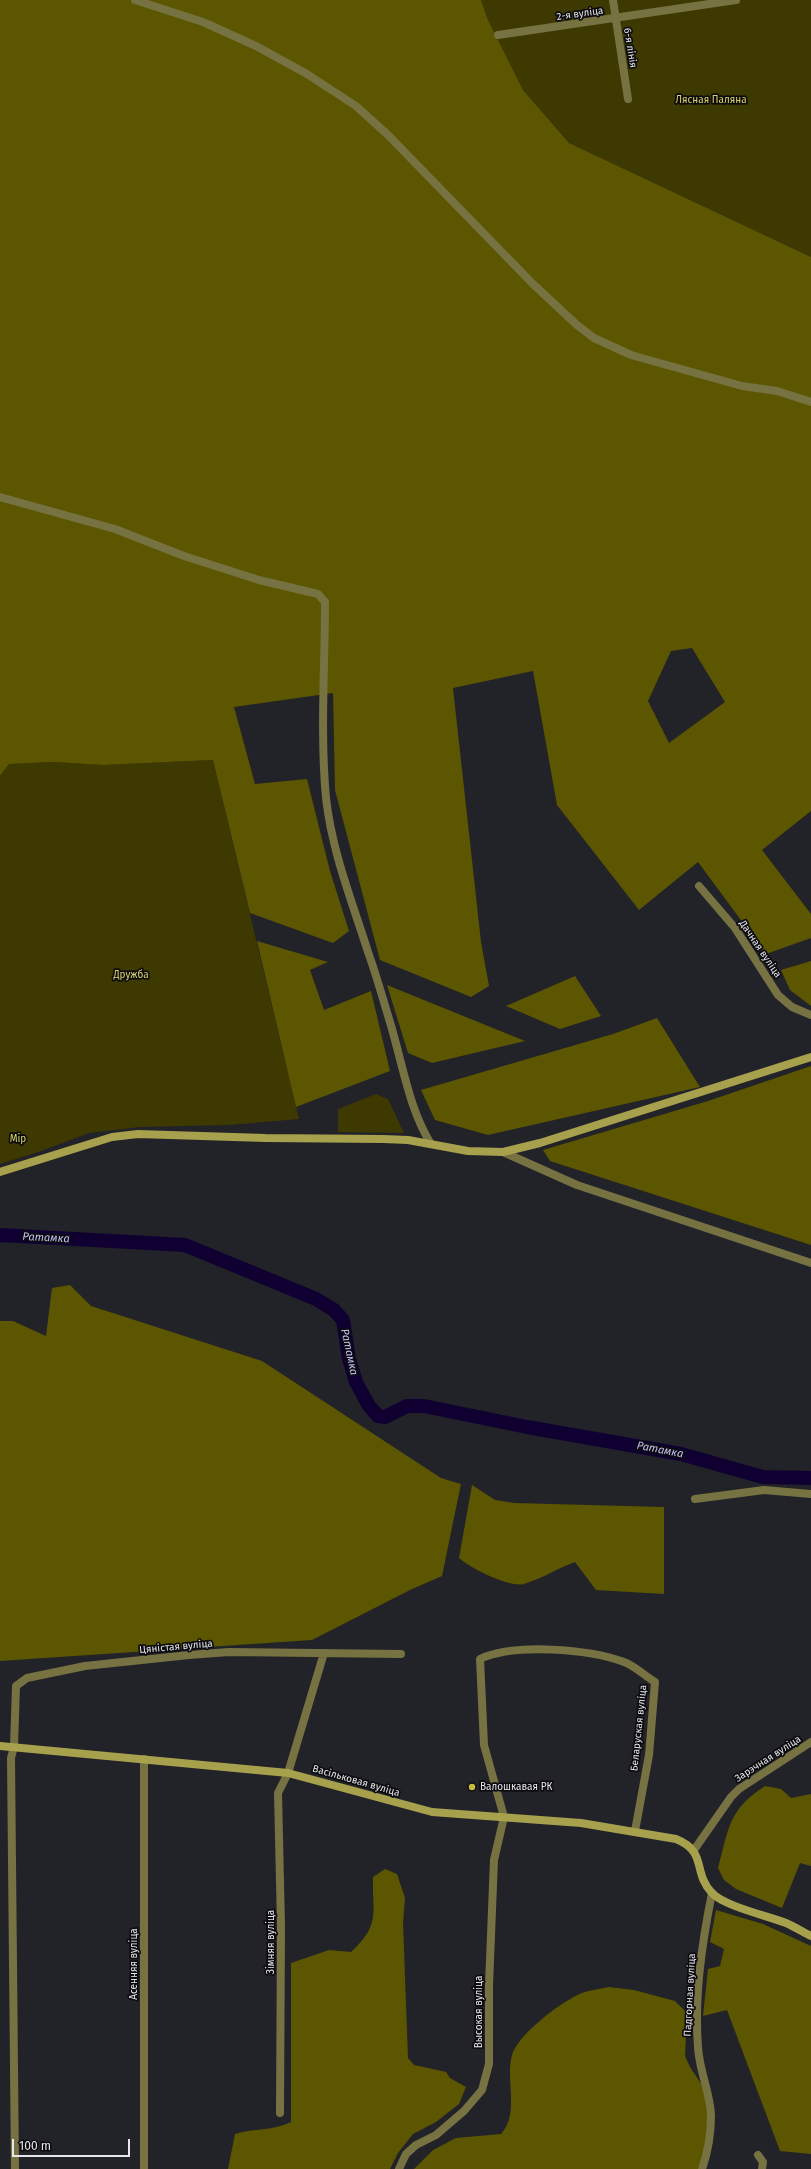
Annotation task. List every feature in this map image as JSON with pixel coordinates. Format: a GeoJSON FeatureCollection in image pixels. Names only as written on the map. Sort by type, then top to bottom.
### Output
{"type":"FeatureCollection","features":[{"type":"Feature","properties":{"kind":"street"},"geometry":{"type":"LineString","coordinates":[[135,0],[203,22],[256,46],[307,74],[356,106],[388,135],[532,284],[577,325],[594,338],[631,355],[742,386],[777,391],[811,402]]}},
{"type":"Feature","properties":{"kind":"street","name":"6-я лінія"},"geometry":{"type":"LineString","coordinates":[[613,0],[628,99]]}},
{"type":"Feature","properties":{"kind":"street","name":"2-я вуліца"},"geometry":{"type":"LineString","coordinates":[[498,35],[736,0]]}},
{"type":"Feature","properties":{"kind":"street"},"geometry":{"type":"LineString","coordinates":[[0,497],[115,529],[184,556],[259,580],[318,594],[325,602],[323,721],[326,799],[334,844],[344,882],[368,952],[403,1072],[421,1125],[431,1144]]}},
{"type":"Feature","properties":{"kind":"street","name":"Дачная вуліца"},"geometry":{"type":"LineString","coordinates":[[700,886],[735,928],[778,995],[792,1007],[811,1015]]}},
{"type":"Feature","properties":{"kind":"street"},"geometry":{"type":"LineString","coordinates":[[0,1172],[112,1137],[138,1134],[264,1138],[383,1139],[431,1144],[468,1151],[503,1152],[540,1143],[811,1057]]}},
{"type":"Feature","properties":{"kind":"street"},"geometry":{"type":"LineString","coordinates":[[503,1152],[578,1185],[811,1263]]}},
{"type":"Feature","properties":{"kind":"street"},"geometry":{"type":"LineString","coordinates":[[696,1499],[764,1490],[811,1494]]}},
{"type":"Feature","properties":{"kind":"street","name":"Беларуская вуліца"},"geometry":{"type":"LineString","coordinates":[[504,1817],[484,1745],[480,1659],[494,1653],[532,1649],[583,1652],[625,1662],[655,1682],[649,1755],[635,1832]]}},
{"type":"Feature","properties":{"kind":"street","name":"Цяністая вуліца"},"geometry":{"type":"LineString","coordinates":[[14,1746],[16,1686],[27,1678],[85,1666],[230,1652],[401,1654]]}},
{"type":"Feature","properties":{"kind":"street","name":"Зімняя вуліца"},"geometry":{"type":"LineString","coordinates":[[280,2113],[281,1926],[278,1793],[288,1772],[324,1653]]}},
{"type":"Feature","properties":{"kind":"street","name":"Зарэчная вуліца"},"geometry":{"type":"LineString","coordinates":[[695,1854],[731,1797],[739,1789],[811,1742]]}},
{"type":"Feature","properties":{"kind":"street","name":"Васільковая вуліца"},"geometry":{"type":"LineString","coordinates":[[0,1746],[14,1746],[288,1772],[432,1812],[581,1823],[676,1839],[688,1844],[695,1854]]}},
{"type":"Feature","properties":{"kind":"street"},"geometry":{"type":"LineString","coordinates":[[14,1746],[11,1758],[15,2169]]}},
{"type":"Feature","properties":{"kind":"street","name":"Асенняя вуліца"},"geometry":{"type":"LineString","coordinates":[[144,1759],[144,2169]]}},
{"type":"Feature","properties":{"kind":"street","name":"Высокая вуліца"},"geometry":{"type":"LineString","coordinates":[[399,2169],[406,2154],[416,2145],[436,2135],[464,2111],[482,2090],[489,2064],[489,1985],[494,1860],[504,1817]]}},
{"type":"Feature","properties":{"kind":"street"},"geometry":{"type":"LineString","coordinates":[[695,1854],[702,1877],[712,1893],[725,1902],[788,1924],[811,1936]]}},
{"type":"Feature","properties":{"kind":"street","name":"Падгорная вуліца"},"geometry":{"type":"LineString","coordinates":[[702,2169],[708,2152],[711,2115],[698,2048],[698,2012],[702,1956],[712,1893]]}},
{"type":"Feature","properties":{"kind":"street"},"geometry":{"type":"LineString","coordinates":[[758,2155],[762,2162],[762,2169]]}},
{"type":"Feature","properties":{"kind":"green space","name":"Лясная Паляна"},"geometry":{"type":"Polygon","coordinates":[[[481,0],[811,0],[811,257],[569,143],[523,90],[488,20],[481,0]]]}},
{"type":"Feature","properties":{"kind":"green space","name":"Дружба"},"geometry":{"type":"Polygon","coordinates":[[[213,760],[299,1119],[229,1125],[140,1127],[89,1133],[41,1151],[0,1164],[0,776],[9,764],[53,762],[103,765],[213,760]]]}},
{"type":"Feature","properties":{"kind":"green space"},"geometry":{"type":"Polygon","coordinates":[[[376,1094],[388,1099],[404,1133],[338,1132],[338,1109],[376,1094]]]}},
{"type":"Feature","properties":{"kind":"shaded area"},"geometry":{"type":"Polygon","coordinates":[[[0,0],[481,0],[488,20],[523,90],[569,143],[811,257],[811,811],[762,850],[811,914],[811,938],[766,954],[698,862],[639,910],[557,805],[533,671],[453,688],[481,942],[489,986],[471,997],[380,960],[335,790],[333,693],[234,707],[255,784],[307,779],[330,871],[349,931],[333,943],[250,913],[213,760],[103,765],[53,762],[9,764],[0,776],[0,0]],[[692,648],[671,651],[648,701],[669,743],[725,702],[692,648]]]}},
{"type":"Feature","properties":{"kind":"shaded area"},"geometry":{"type":"Polygon","coordinates":[[[257,941],[328,962],[310,970],[324,1010],[371,991],[390,1071],[296,1107],[257,941]]]}},
{"type":"Feature","properties":{"kind":"shaded area"},"geometry":{"type":"Polygon","coordinates":[[[811,961],[811,1006],[790,990],[781,970],[811,961]]]}},
{"type":"Feature","properties":{"kind":"shaded area"},"geometry":{"type":"Polygon","coordinates":[[[575,976],[601,1016],[560,1029],[506,1006],[575,976]]]}},
{"type":"Feature","properties":{"kind":"shaded area"},"geometry":{"type":"Polygon","coordinates":[[[387,985],[525,1041],[432,1063],[408,1053],[387,985]]]}},
{"type":"Feature","properties":{"kind":"shaded area"},"geometry":{"type":"Polygon","coordinates":[[[657,1018],[700,1087],[488,1135],[435,1120],[421,1090],[613,1034],[657,1018]]]}},
{"type":"Feature","properties":{"kind":"shaded area"},"geometry":{"type":"Polygon","coordinates":[[[811,1066],[811,1245],[550,1161],[543,1150],[708,1101],[811,1066]]]}},
{"type":"Feature","properties":{"kind":"shaded area"},"geometry":{"type":"Polygon","coordinates":[[[70,1285],[91,1306],[262,1361],[441,1478],[461,1484],[442,1576],[410,1590],[312,1640],[0,1661],[0,1321],[13,1321],[46,1336],[52,1288],[70,1285]]]}},
{"type":"Feature","properties":{"kind":"shaded area"},"geometry":{"type":"Polygon","coordinates":[[[472,1485],[495,1500],[514,1503],[664,1507],[664,1594],[596,1590],[575,1562],[524,1584],[509,1583],[472,1567],[459,1558],[472,1485]]]}},
{"type":"Feature","properties":{"kind":"shaded area"},"geometry":{"type":"Polygon","coordinates":[[[765,1786],[781,1789],[791,1798],[811,1794],[811,1866],[800,1863],[782,1908],[736,1889],[724,1880],[718,1868],[728,1831],[737,1812],[744,1803],[765,1786]]]}},
{"type":"Feature","properties":{"kind":"shaded area"},"geometry":{"type":"Polygon","coordinates":[[[385,1869],[397,1874],[405,1898],[403,1923],[408,2058],[414,2065],[446,2072],[450,2078],[466,2087],[459,2104],[436,2122],[413,2134],[398,2153],[390,2169],[228,2169],[235,2134],[278,2127],[291,2122],[291,1963],[329,1950],[351,1952],[361,1942],[371,1926],[373,1918],[373,1877],[385,1869]]]}},
{"type":"Feature","properties":{"kind":"shaded area"},"geometry":{"type":"Polygon","coordinates":[[[716,1910],[763,1924],[811,1946],[811,2154],[780,2151],[727,2010],[703,2016],[708,1969],[720,1966],[724,1949],[710,1942],[716,1910]]]}},
{"type":"Feature","properties":{"kind":"shaded area"},"geometry":{"type":"Polygon","coordinates":[[[609,1987],[634,1990],[675,2001],[687,2013],[685,2056],[690,2067],[706,2091],[711,2115],[702,2169],[414,2169],[433,2150],[456,2138],[501,2134],[507,2126],[510,2117],[510,2064],[516,2047],[532,2028],[563,2003],[582,1993],[609,1987]]]}},
{"type":"Feature","properties":{"kind":"waterway","name":"Ратамка"},"geometry":{"type":"LineString","coordinates":[[0,1235],[185,1245],[316,1299],[334,1310],[343,1320],[349,1359],[356,1382],[369,1406],[378,1416],[385,1417],[407,1406],[424,1406],[527,1427],[681,1454],[763,1477],[811,1478]]}},
{"type":"Feature","properties":{"kind":"place","name":"Валошкавая РК"},"geometry":{"type":"Point","coordinates":[472,1787]}},
{"type":"Feature","properties":{"kind":"park label","name":"Мір"},"geometry":{"type":"Point","coordinates":[18,1139]}}]}
